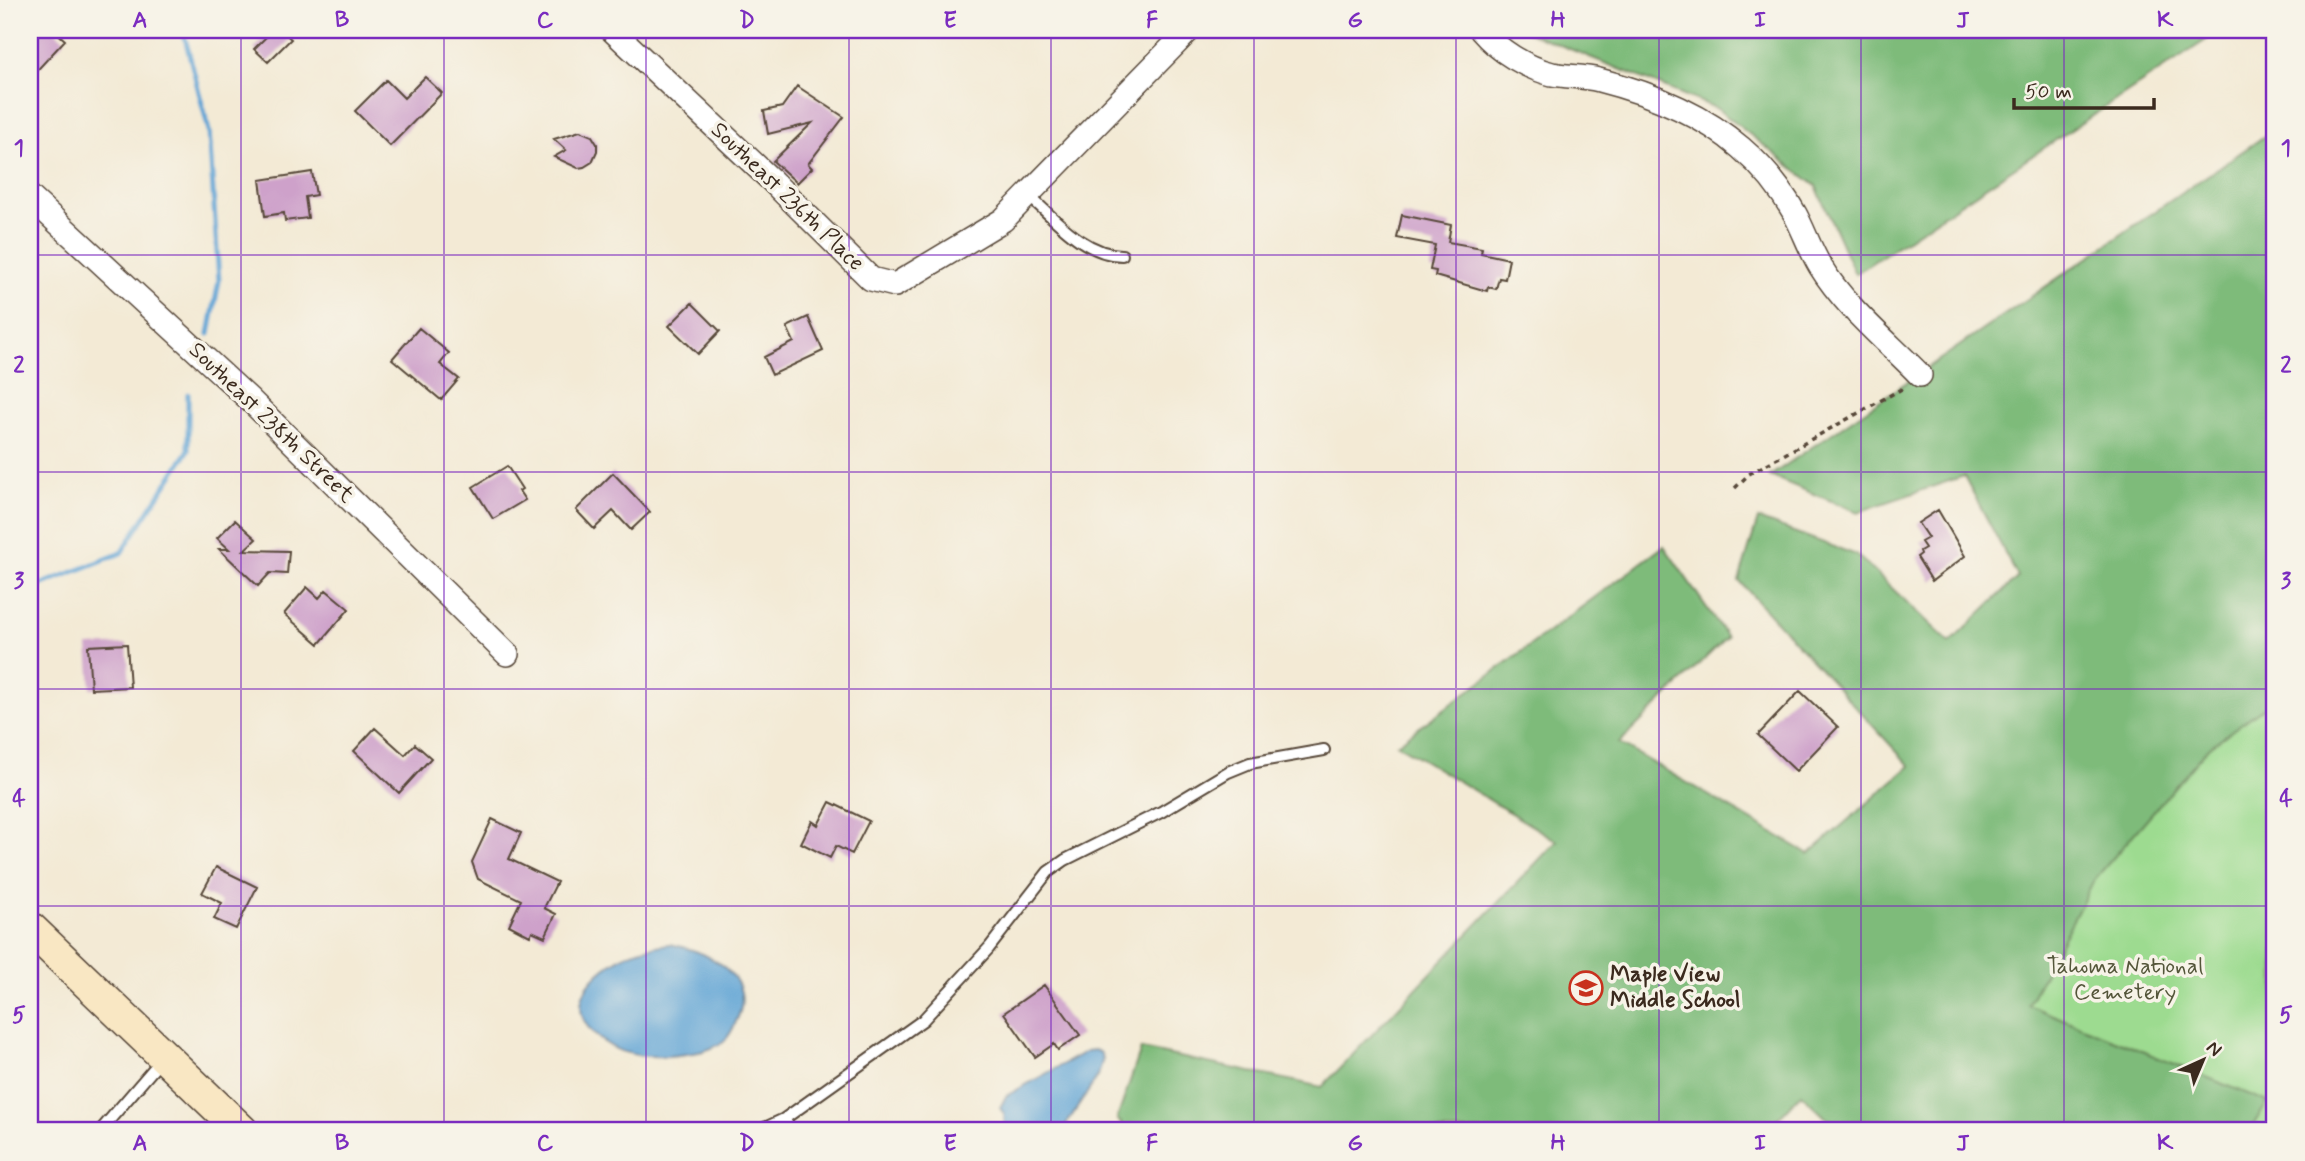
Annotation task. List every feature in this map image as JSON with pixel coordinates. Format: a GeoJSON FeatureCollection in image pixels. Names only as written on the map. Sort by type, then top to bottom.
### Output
{"type":"FeatureCollection","features":[{"type":"Feature","properties":{"kind":"main road"},"geometry":{"type":"LineString","coordinates":[[30,928],[242,1131]]}},
{"type":"Feature","properties":{"kind":"street","name":"Southeast 236th Place"},"geometry":{"type":"LineString","coordinates":[[612,30],[769,178],[871,279],[895,285],[1003,220],[1189,30]]}},
{"type":"Feature","properties":{"kind":"street"},"geometry":{"type":"LineString","coordinates":[[1481,30],[1494,44],[1524,64],[1552,74],[1597,79],[1654,96],[1690,114],[1741,148],[1776,183],[1821,266],[1839,290],[1920,375]]}},
{"type":"Feature","properties":{"kind":"street","name":"Southeast 238th Street"},"geometry":{"type":"LineString","coordinates":[[30,197],[248,398],[507,654]]}},
{"type":"Feature","properties":{"kind":"lane"},"geometry":{"type":"LineString","coordinates":[[1029,196],[1066,230],[1098,251],[1109,255],[1122,255]]}},
{"type":"Feature","properties":{"kind":"lane"},"geometry":{"type":"LineString","coordinates":[[758,1131],[784,1119],[923,1020],[989,948],[1048,872],[1065,860],[1161,813],[1228,772],[1250,763],[1324,750]]}},
{"type":"Feature","properties":{"kind":"lane"},"geometry":{"type":"LineString","coordinates":[[100,1131],[164,1057]]}},
{"type":"Feature","properties":{"kind":"lane"},"geometry":{"type":"LineString","coordinates":[[784,1119],[792,1131]]}},
{"type":"Feature","properties":{"kind":"path"},"geometry":{"type":"LineString","coordinates":[[1735,488],[1749,474],[1902,389],[1920,375]]}},
{"type":"Feature","properties":{"kind":"green space"},"geometry":{"type":"Polygon","coordinates":[[[1523,30],[2221,30],[1855,274],[1816,186],[1716,108],[1523,30]]]}},
{"type":"Feature","properties":{"kind":"green space"},"geometry":{"type":"Polygon","coordinates":[[[2275,129],[2275,699],[2208,748],[2094,880],[2028,1005],[2268,1102],[2249,1131],[1840,1131],[1801,1094],[1766,1131],[1129,1131],[1117,1119],[1141,1049],[1322,1087],[1557,841],[1397,744],[1664,546],[1727,637],[1619,743],[1809,854],[1910,766],[1739,581],[1758,519],[1857,555],[1950,643],[2018,577],[1964,476],[1858,512],[1770,476],[2275,129]]]}},
{"type":"Feature","properties":{"kind":"green space","name":"Tahoma National Cemetery"},"geometry":{"type":"Polygon","coordinates":[[[2275,611],[2275,1131],[1840,1131],[2275,611]]]}},
{"type":"Feature","properties":{"kind":"water"},"geometry":{"type":"Polygon","coordinates":[[[669,944],[697,951],[711,958],[733,976],[740,988],[742,1002],[731,1032],[713,1048],[684,1054],[640,1055],[612,1047],[595,1035],[585,1022],[581,1010],[582,997],[588,985],[598,973],[628,954],[669,944]]]}},
{"type":"Feature","properties":{"kind":"water"},"geometry":{"type":"Polygon","coordinates":[[[1087,1051],[1100,1052],[1103,1058],[1098,1076],[1062,1131],[1005,1131],[1004,1114],[1000,1108],[1006,1096],[1087,1051]]]}},
{"type":"Feature","properties":{"kind":"building"},"geometry":{"type":"Polygon","coordinates":[[[30,30],[54,30],[65,40],[30,78],[30,30]]]}},
{"type":"Feature","properties":{"kind":"building"},"geometry":{"type":"Polygon","coordinates":[[[273,30],[281,30],[291,39],[268,62],[254,49],[273,30]]]}},
{"type":"Feature","properties":{"kind":"building"},"geometry":{"type":"Polygon","coordinates":[[[425,77],[442,93],[390,146],[355,111],[386,80],[404,98],[425,77]]]}},
{"type":"Feature","properties":{"kind":"building"},"geometry":{"type":"Polygon","coordinates":[[[797,86],[844,117],[808,164],[812,168],[797,183],[773,161],[812,123],[768,134],[764,111],[782,107],[797,86]]]}},
{"type":"Feature","properties":{"kind":"building"},"geometry":{"type":"Polygon","coordinates":[[[580,131],[592,136],[597,144],[597,151],[592,162],[578,168],[554,157],[566,150],[554,139],[580,131]]]}},
{"type":"Feature","properties":{"kind":"building"},"geometry":{"type":"Polygon","coordinates":[[[312,172],[316,195],[305,197],[308,218],[285,221],[284,213],[265,216],[260,180],[312,172]]]}},
{"type":"Feature","properties":{"kind":"building"},"geometry":{"type":"Polygon","coordinates":[[[1402,215],[1451,225],[1448,242],[1482,248],[1481,253],[1509,259],[1505,279],[1499,278],[1496,289],[1488,287],[1487,291],[1435,276],[1436,271],[1430,270],[1435,245],[1397,238],[1402,215]]]}},
{"type":"Feature","properties":{"kind":"building"},"geometry":{"type":"Polygon","coordinates":[[[692,303],[720,331],[698,354],[669,326],[692,303]]]}},
{"type":"Feature","properties":{"kind":"building"},"geometry":{"type":"Polygon","coordinates":[[[808,317],[823,351],[772,375],[764,357],[794,342],[787,327],[808,317]]]}},
{"type":"Feature","properties":{"kind":"building"},"geometry":{"type":"Polygon","coordinates":[[[419,328],[449,353],[440,364],[459,379],[441,400],[392,359],[419,328]]]}},
{"type":"Feature","properties":{"kind":"building"},"geometry":{"type":"Polygon","coordinates":[[[507,466],[522,489],[519,491],[525,500],[493,519],[473,487],[507,466]]]}},
{"type":"Feature","properties":{"kind":"building"},"geometry":{"type":"Polygon","coordinates":[[[613,473],[650,512],[631,530],[613,511],[594,529],[576,510],[613,473]]]}},
{"type":"Feature","properties":{"kind":"building"},"geometry":{"type":"Polygon","coordinates":[[[1938,510],[1965,556],[1932,581],[1917,557],[1925,548],[1921,542],[1928,538],[1918,523],[1938,510]]]}},
{"type":"Feature","properties":{"kind":"building"},"geometry":{"type":"Polygon","coordinates":[[[235,520],[256,539],[244,550],[289,551],[287,574],[270,573],[258,586],[219,549],[229,549],[217,538],[235,520]]]}},
{"type":"Feature","properties":{"kind":"building"},"geometry":{"type":"Polygon","coordinates":[[[307,587],[319,598],[326,590],[349,609],[319,644],[284,614],[307,587]]]}},
{"type":"Feature","properties":{"kind":"building"},"geometry":{"type":"Polygon","coordinates":[[[127,644],[130,687],[91,689],[88,646],[127,644]]]}},
{"type":"Feature","properties":{"kind":"building"},"geometry":{"type":"Polygon","coordinates":[[[1800,691],[1838,727],[1796,771],[1758,735],[1800,691]]]}},
{"type":"Feature","properties":{"kind":"building"},"geometry":{"type":"Polygon","coordinates":[[[375,728],[405,755],[415,744],[431,758],[399,793],[354,751],[375,728]]]}},
{"type":"Feature","properties":{"kind":"building"},"geometry":{"type":"Polygon","coordinates":[[[830,802],[869,821],[852,854],[836,846],[830,858],[801,843],[812,821],[818,825],[830,802]]]}},
{"type":"Feature","properties":{"kind":"building"},"geometry":{"type":"Polygon","coordinates":[[[492,819],[521,833],[509,859],[557,882],[544,908],[556,914],[545,937],[532,931],[530,936],[509,925],[521,900],[478,879],[472,862],[492,819]]]}},
{"type":"Feature","properties":{"kind":"building"},"geometry":{"type":"Polygon","coordinates":[[[216,867],[257,887],[236,929],[214,919],[222,903],[202,893],[216,867]]]}},
{"type":"Feature","properties":{"kind":"building"},"geometry":{"type":"Polygon","coordinates":[[[1044,985],[1080,1035],[1058,1050],[1054,1044],[1035,1057],[1004,1013],[1044,985]]]}},
{"type":"Feature","properties":{"kind":"waterway"},"geometry":{"type":"LineString","coordinates":[[183,30],[209,131],[219,281],[209,334]]}},
{"type":"Feature","properties":{"kind":"waterway"},"geometry":{"type":"LineString","coordinates":[[30,589],[121,553],[188,451],[188,394]]}},
{"type":"Feature","properties":{"kind":"place","name":"Maple View Middle School"},"geometry":{"type":"Point","coordinates":[1586,988]}}]}
